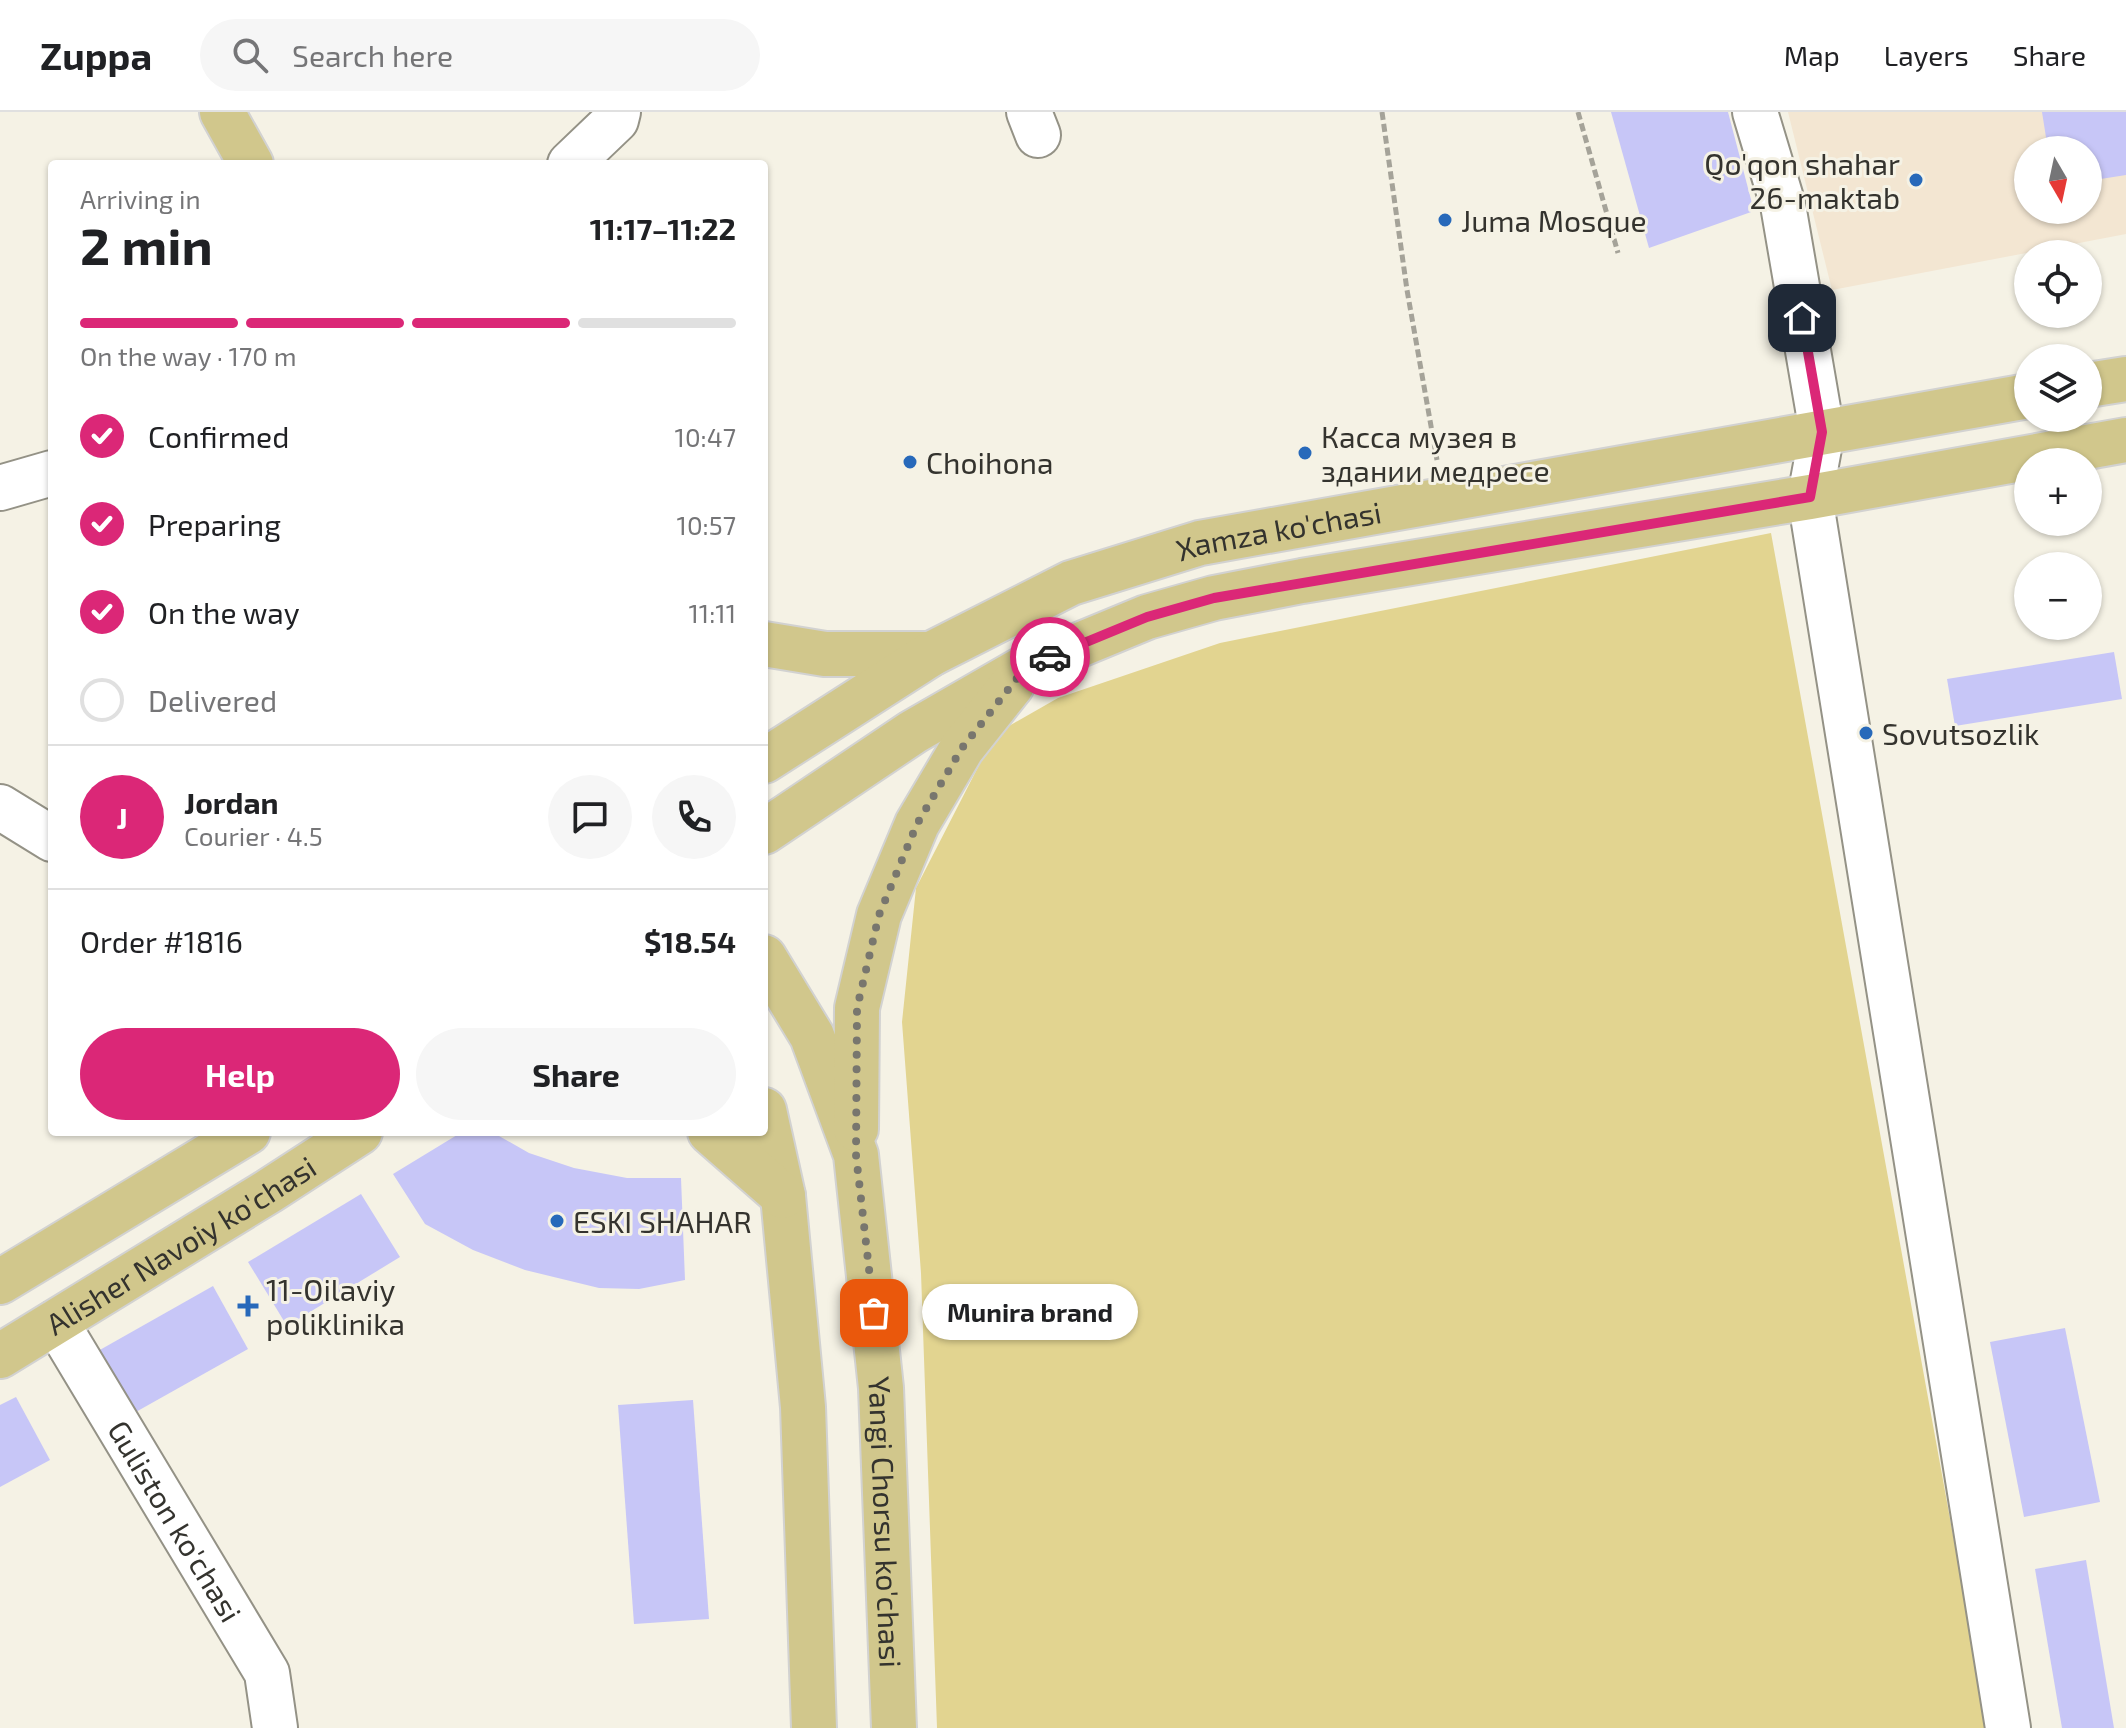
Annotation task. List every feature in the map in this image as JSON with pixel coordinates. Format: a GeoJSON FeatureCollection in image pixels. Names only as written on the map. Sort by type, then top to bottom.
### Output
{"type":"FeatureCollection","features":[{"type":"Feature","properties":{"kind":"main road"},"geometry":{"type":"LineString","coordinates":[[222,112],[249,160]]}},
{"type":"Feature","properties":{"kind":"main road"},"geometry":{"type":"LineString","coordinates":[[2102,383],[2126,379]]}},
{"type":"Feature","properties":{"kind":"main road","name":"Xamza ko'chasi"},"geometry":{"type":"LineString","coordinates":[[768,758],[931,654],[1071,583],[1200,543],[2014,398]]}},
{"type":"Feature","properties":{"kind":"main road","name":"Xamza ko'chasi"},"geometry":{"type":"LineString","coordinates":[[768,829],[913,732],[1026,667],[1147,617],[1214,598],[2126,440]]}},
{"type":"Feature","properties":{"kind":"main road"},"geometry":{"type":"LineString","coordinates":[[768,645],[825,654],[931,654]]}},
{"type":"Feature","properties":{"kind":"main road"},"geometry":{"type":"LineString","coordinates":[[856,1155],[857,1008],[879,915],[917,824],[962,748],[1026,667]]}},
{"type":"Feature","properties":{"kind":"main road","name":"Yangi Chorsu ko'chasi"},"geometry":{"type":"LineString","coordinates":[[768,964],[812,1036],[856,1155],[881,1388],[894,1728]]}},
{"type":"Feature","properties":{"kind":"main road"},"geometry":{"type":"LineString","coordinates":[[768,1128],[783,1196],[803,1407],[814,1728]]}},
{"type":"Feature","properties":{"kind":"main road","name":"Alisher Navoiy ko'chasi"},"geometry":{"type":"LineString","coordinates":[[0,1282],[241,1136]]}},
{"type":"Feature","properties":{"kind":"main road","name":"Alisher Navoiy ko'chasi"},"geometry":{"type":"LineString","coordinates":[[0,1356],[354,1136]]}},
{"type":"Feature","properties":{"kind":"main road"},"geometry":{"type":"LineString","coordinates":[[715,1136],[783,1196]]}},
{"type":"Feature","properties":{"kind":"street"},"geometry":{"type":"LineString","coordinates":[[574,160],[616,120],[618,112]]}},
{"type":"Feature","properties":{"kind":"street"},"geometry":{"type":"LineString","coordinates":[[1755,112],[1783,205],[1822,432],[1810,497],[2008,1728]]}},
{"type":"Feature","properties":{"kind":"street"},"geometry":{"type":"LineString","coordinates":[[0,488],[48,474]]}},
{"type":"Feature","properties":{"kind":"street"},"geometry":{"type":"LineString","coordinates":[[0,807],[48,837]]}},
{"type":"Feature","properties":{"kind":"street","name":"Guliston ko'chasi"},"geometry":{"type":"LineString","coordinates":[[56,1322],[267,1673],[275,1728]]}},
{"type":"Feature","properties":{"kind":"path"},"geometry":{"type":"LineString","coordinates":[[1382,112],[1407,290],[1444,501]]}},
{"type":"Feature","properties":{"kind":"path"},"geometry":{"type":"LineString","coordinates":[[1578,112],[1618,253]]}},
{"type":"Feature","properties":{"kind":"shaded area","name":"Qo'qon shahar 26-maktab"},"geometry":{"type":"Polygon","coordinates":[[[1788,112],[2126,112],[2126,234],[2094,240],[2014,240],[2014,255],[1832,290],[1788,112]]]}},
{"type":"Feature","properties":{"kind":"shaded area"},"geometry":{"type":"Polygon","coordinates":[[[1771,533],[1988,1728],[937,1728],[921,1273],[902,1022],[916,888],[995,734],[1058,698],[1220,643],[1771,533]]]}},
{"type":"Feature","properties":{"kind":"building"},"geometry":{"type":"Polygon","coordinates":[[[1611,112],[1728,112],[1754,211],[1649,248],[1611,112]]]}},
{"type":"Feature","properties":{"kind":"building"},"geometry":{"type":"Polygon","coordinates":[[[2042,112],[2126,112],[2126,175],[2102,179],[2102,136],[2046,136],[2042,112]]]}},
{"type":"Feature","properties":{"kind":"building"},"geometry":{"type":"Polygon","coordinates":[[[2114,652],[2122,699],[1955,726],[1947,679],[2114,652]]]}},
{"type":"Feature","properties":{"kind":"building"},"geometry":{"type":"Polygon","coordinates":[[[455,1136],[499,1136],[529,1153],[574,1168],[627,1178],[681,1178],[685,1280],[639,1289],[599,1288],[525,1270],[473,1250],[425,1224],[393,1174],[455,1136]]]}},
{"type":"Feature","properties":{"kind":"building"},"geometry":{"type":"Polygon","coordinates":[[[361,1194],[400,1257],[287,1326],[248,1262],[361,1194]]]}},
{"type":"Feature","properties":{"kind":"building"},"geometry":{"type":"Polygon","coordinates":[[[213,1286],[248,1349],[134,1413],[98,1351],[213,1286]]]}},
{"type":"Feature","properties":{"kind":"building"},"geometry":{"type":"Polygon","coordinates":[[[2065,1328],[2100,1502],[2024,1517],[1990,1342],[2065,1328]]]}},
{"type":"Feature","properties":{"kind":"building"},"geometry":{"type":"Polygon","coordinates":[[[16,1397],[50,1460],[0,1487],[0,1405],[16,1397]]]}},
{"type":"Feature","properties":{"kind":"building"},"geometry":{"type":"Polygon","coordinates":[[[693,1400],[709,1619],[634,1624],[618,1405],[693,1400]]]}},
{"type":"Feature","properties":{"kind":"building"},"geometry":{"type":"Polygon","coordinates":[[[2086,1560],[2114,1728],[2062,1728],[2035,1569],[2086,1560]]]}},
{"type":"Feature","properties":{"kind":"way so far"},"geometry":{"type":"LineString","coordinates":[[874,1313],[856,1155],[857,1008],[879,915],[917,824],[962,748],[1026,667],[1050,657]]}},
{"type":"Feature","properties":{"kind":"place","name":"Qo'qon shahar 26-maktab"},"geometry":{"type":"Point","coordinates":[1916,180]}},
{"type":"Feature","properties":{"kind":"place","name":"Juma Mosque"},"geometry":{"type":"Point","coordinates":[1445,220]}},
{"type":"Feature","properties":{"kind":"place","name":"Касса музея в здании медресе"},"geometry":{"type":"Point","coordinates":[1305,453]}},
{"type":"Feature","properties":{"kind":"place","name":"Choihona"},"geometry":{"type":"Point","coordinates":[910,462]}},
{"type":"Feature","properties":{"kind":"place","name":"Sovutsozlik"},"geometry":{"type":"Point","coordinates":[1866,733]}},
{"type":"Feature","properties":{"kind":"place","name":"ESKI SHAHAR"},"geometry":{"type":"Point","coordinates":[557,1221]}},
{"type":"Feature","properties":{"kind":"place","name":"11-Oilaviy poliklinika"},"geometry":{"type":"Point","coordinates":[248,1306]}},
{"type":"Feature","properties":{"kind":"place","name":"Munira brand"},"geometry":{"type":"Point","coordinates":[874,1313]}},
{"type":"Feature","properties":{"kind":"route"},"geometry":{"type":"LineString","coordinates":[[1050,657],[1147,617],[1214,598],[1810,497],[1822,432],[1802,318]]}}]}
